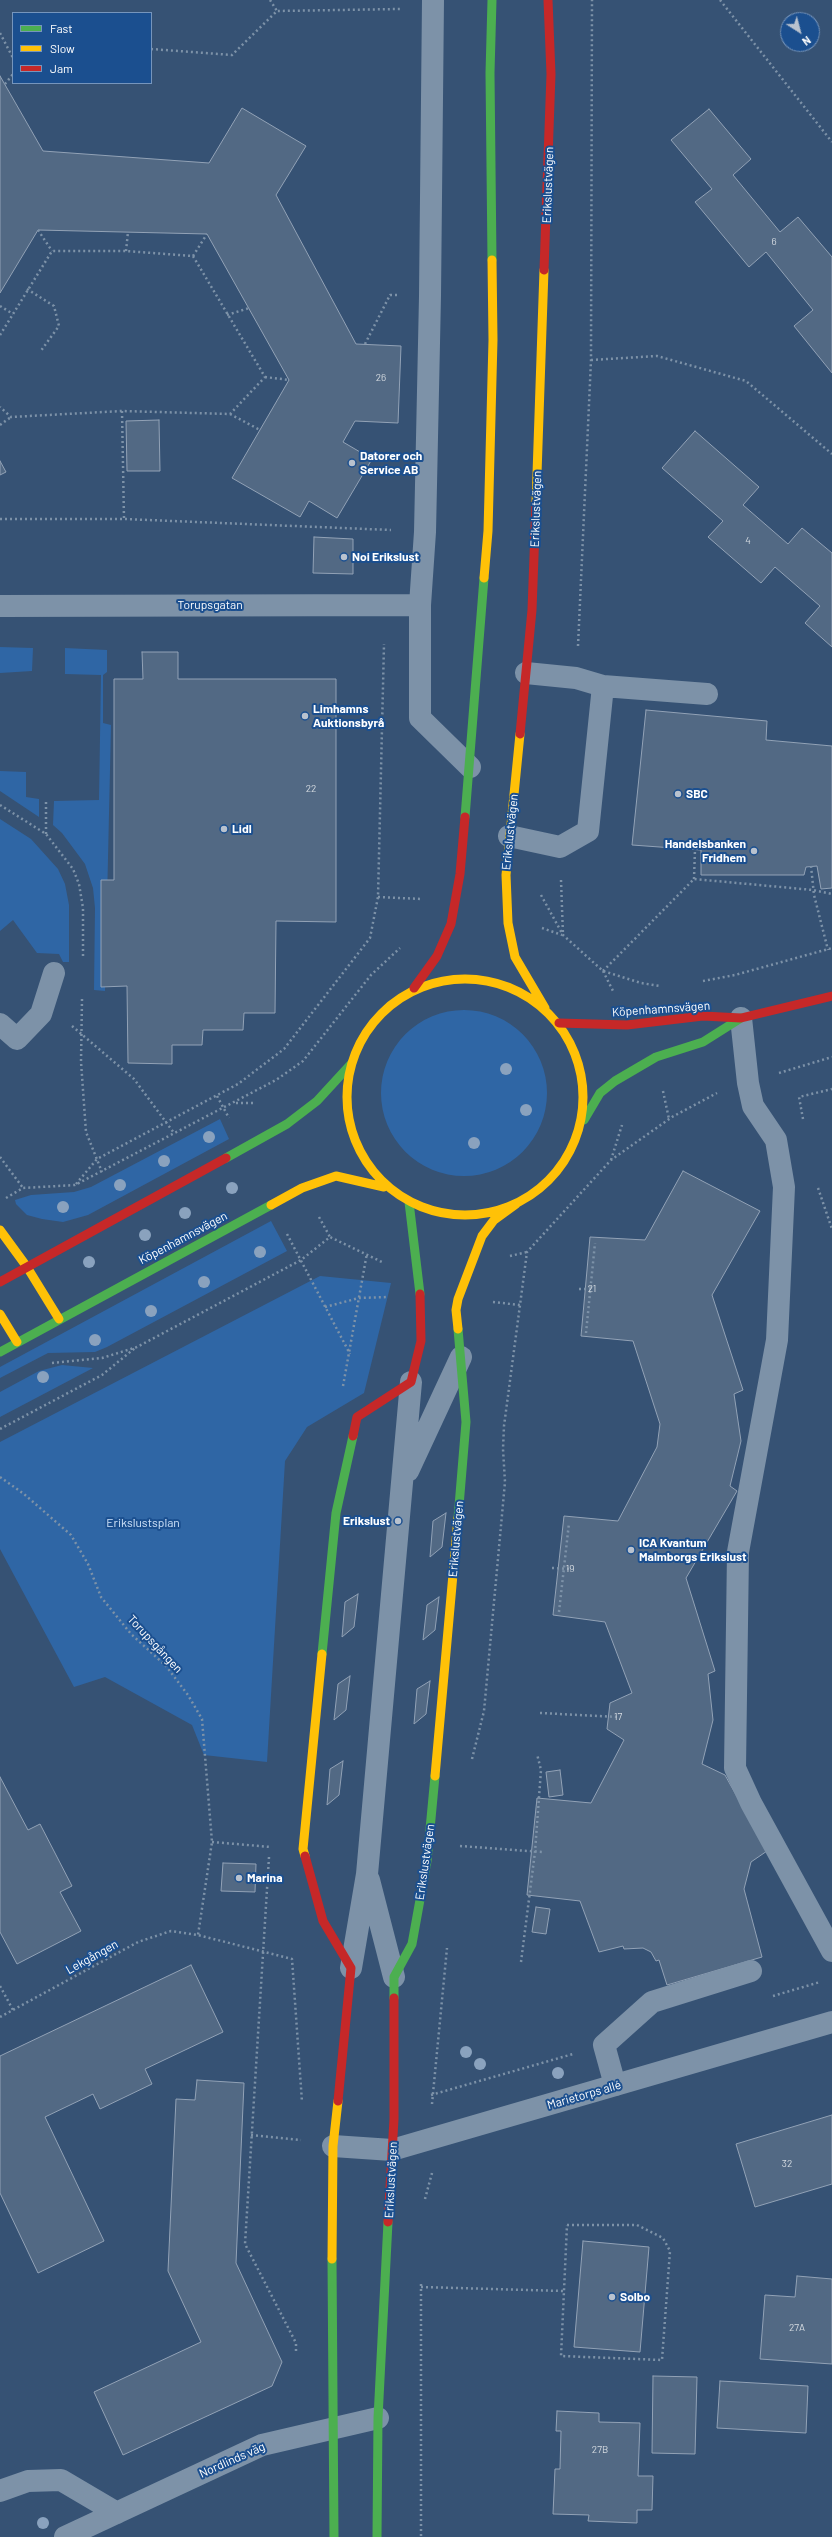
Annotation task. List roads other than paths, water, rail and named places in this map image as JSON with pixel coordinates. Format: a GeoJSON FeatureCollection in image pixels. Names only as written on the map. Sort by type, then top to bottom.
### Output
{"type":"FeatureCollection","features":[{"type":"Feature","properties":{"kind":"street"},"geometry":{"type":"LineString","coordinates":[[414,988],[437,956],[451,924],[460,874],[470,767],[488,531],[493,340],[490,73],[492,0]]}},
{"type":"Feature","properties":{"kind":"street","name":"Erikslustvägen"},"geometry":{"type":"LineString","coordinates":[[545,1008],[515,957],[508,923],[506,875],[532,610],[551,74],[548,0]]}},
{"type":"Feature","properties":{"kind":"street"},"geometry":{"type":"LineString","coordinates":[[433,4],[430,304],[425,532],[420,606],[420,718],[470,767]]}},
{"type":"Feature","properties":{"kind":"street","name":"Torupsgatan"},"geometry":{"type":"LineString","coordinates":[[0,606],[420,606]]}},
{"type":"Feature","properties":{"kind":"street"},"geometry":{"type":"LineString","coordinates":[[526,673],[576,678],[603,686],[707,694]]}},
{"type":"Feature","properties":{"kind":"street"},"geometry":{"type":"LineString","coordinates":[[509,836],[560,846],[588,830],[603,686]]}},
{"type":"Feature","properties":{"kind":"street"},"geometry":{"type":"LineString","coordinates":[[0,1024],[16,1039],[41,1014],[54,973]]}},
{"type":"Feature","properties":{"kind":"street","name":"Köpenhamnsvägen"},"geometry":{"type":"LineString","coordinates":[[384,1187],[368,1167],[356,1144],[346,1104],[351,1064],[362,1037],[379,1014],[414,988],[437,981],[476,978],[513,987],[545,1008],[559,1023],[577,1055],[584,1090],[581,1126]]}},
{"type":"Feature","properties":{"kind":"street","name":"Köpenhamnsvägen"},"geometry":{"type":"LineString","coordinates":[[559,1023],[627,1025],[703,1016],[741,1018],[832,996]]}},
{"type":"Feature","properties":{"kind":"street"},"geometry":{"type":"LineString","coordinates":[[741,1018],[748,1083],[753,1106],[776,1140],[784,1187],[777,1340],[738,1552],[735,1768],[751,1803],[832,1951]]}},
{"type":"Feature","properties":{"kind":"street","name":"Köpenhamnsvägen"},"geometry":{"type":"LineString","coordinates":[[0,1352],[302,1188],[336,1176],[352,1178],[384,1187],[409,1202],[444,1214],[481,1214],[516,1204],[539,1190],[558,1172],[572,1150],[581,1126],[600,1093],[614,1081],[656,1057],[703,1042],[741,1018]]}},
{"type":"Feature","properties":{"kind":"street","name":"Köpenhamnsvägen"},"geometry":{"type":"LineString","coordinates":[[0,1282],[287,1124],[317,1101],[351,1064]]}},
{"type":"Feature","properties":{"kind":"street"},"geometry":{"type":"LineString","coordinates":[[334,2537],[332,2429],[333,2146],[351,1968],[367,1874],[411,1382],[421,1341],[420,1298],[409,1202]]}},
{"type":"Feature","properties":{"kind":"street","name":"Erikslustvägen"},"geometry":{"type":"LineString","coordinates":[[377,2537],[378,2418],[392,2150],[394,1977],[412,1944],[427,1861],[466,1422],[456,1310],[464,1281],[482,1236],[494,1220],[516,1204]]}},
{"type":"Feature","properties":{"kind":"street"},"geometry":{"type":"LineString","coordinates":[[0,1230],[27,1267],[59,1319]]}},
{"type":"Feature","properties":{"kind":"street"},"geometry":{"type":"LineString","coordinates":[[0,1314],[17,1342]]}},
{"type":"Feature","properties":{"kind":"street"},"geometry":{"type":"LineString","coordinates":[[401,1485],[461,1357]]}},
{"type":"Feature","properties":{"kind":"street"},"geometry":{"type":"LineString","coordinates":[[351,1968],[323,1921],[303,1849],[335,1520],[357,1417],[411,1382]]}},
{"type":"Feature","properties":{"kind":"street"},"geometry":{"type":"LineString","coordinates":[[367,1874],[394,1977]]}},
{"type":"Feature","properties":{"kind":"street"},"geometry":{"type":"LineString","coordinates":[[615,2085],[604,2045],[652,2002],[751,1971]]}},
{"type":"Feature","properties":{"kind":"street","name":"Marietorps allé"},"geometry":{"type":"LineString","coordinates":[[333,2146],[392,2150],[432,2140],[832,2022]]}},
{"type":"Feature","properties":{"kind":"street","name":"Nordlinds väg"},"geometry":{"type":"LineString","coordinates":[[65,2537],[262,2445],[378,2418]]}},
{"type":"Feature","properties":{"kind":"street"},"geometry":{"type":"LineString","coordinates":[[0,2491],[28,2481],[61,2480],[117,2513]]}},
{"type":"Feature","properties":{"kind":"place","name":"Datorer och Service AB"},"geometry":{"type":"Point","coordinates":[352,463]}},
{"type":"Feature","properties":{"kind":"place","name":"Noi Erikslust"},"geometry":{"type":"Point","coordinates":[344,557]}},
{"type":"Feature","properties":{"kind":"place","name":"Limhamns Auktionsbyrå"},"geometry":{"type":"Point","coordinates":[305,716]}},
{"type":"Feature","properties":{"kind":"place","name":"SBC"},"geometry":{"type":"Point","coordinates":[678,794]}},
{"type":"Feature","properties":{"kind":"place","name":"Lidl"},"geometry":{"type":"Point","coordinates":[224,829]}},
{"type":"Feature","properties":{"kind":"place","name":"Handelsbanken Fridhem"},"geometry":{"type":"Point","coordinates":[754,851]}},
{"type":"Feature","properties":{"kind":"place","name":"Erikslust"},"geometry":{"type":"Point","coordinates":[398,1521]}},
{"type":"Feature","properties":{"kind":"place","name":"ICA Kvantum Malmborgs Erikslust"},"geometry":{"type":"Point","coordinates":[631,1550]}},
{"type":"Feature","properties":{"kind":"place","name":"Marina"},"geometry":{"type":"Point","coordinates":[239,1878]}},
{"type":"Feature","properties":{"kind":"place","name":"Solbo"},"geometry":{"type":"Point","coordinates":[612,2297]}},
{"type":"Feature","properties":{"kind":"park label","name":"Erikslustsplan"},"geometry":{"type":"Point","coordinates":[143,1523]}}]}
